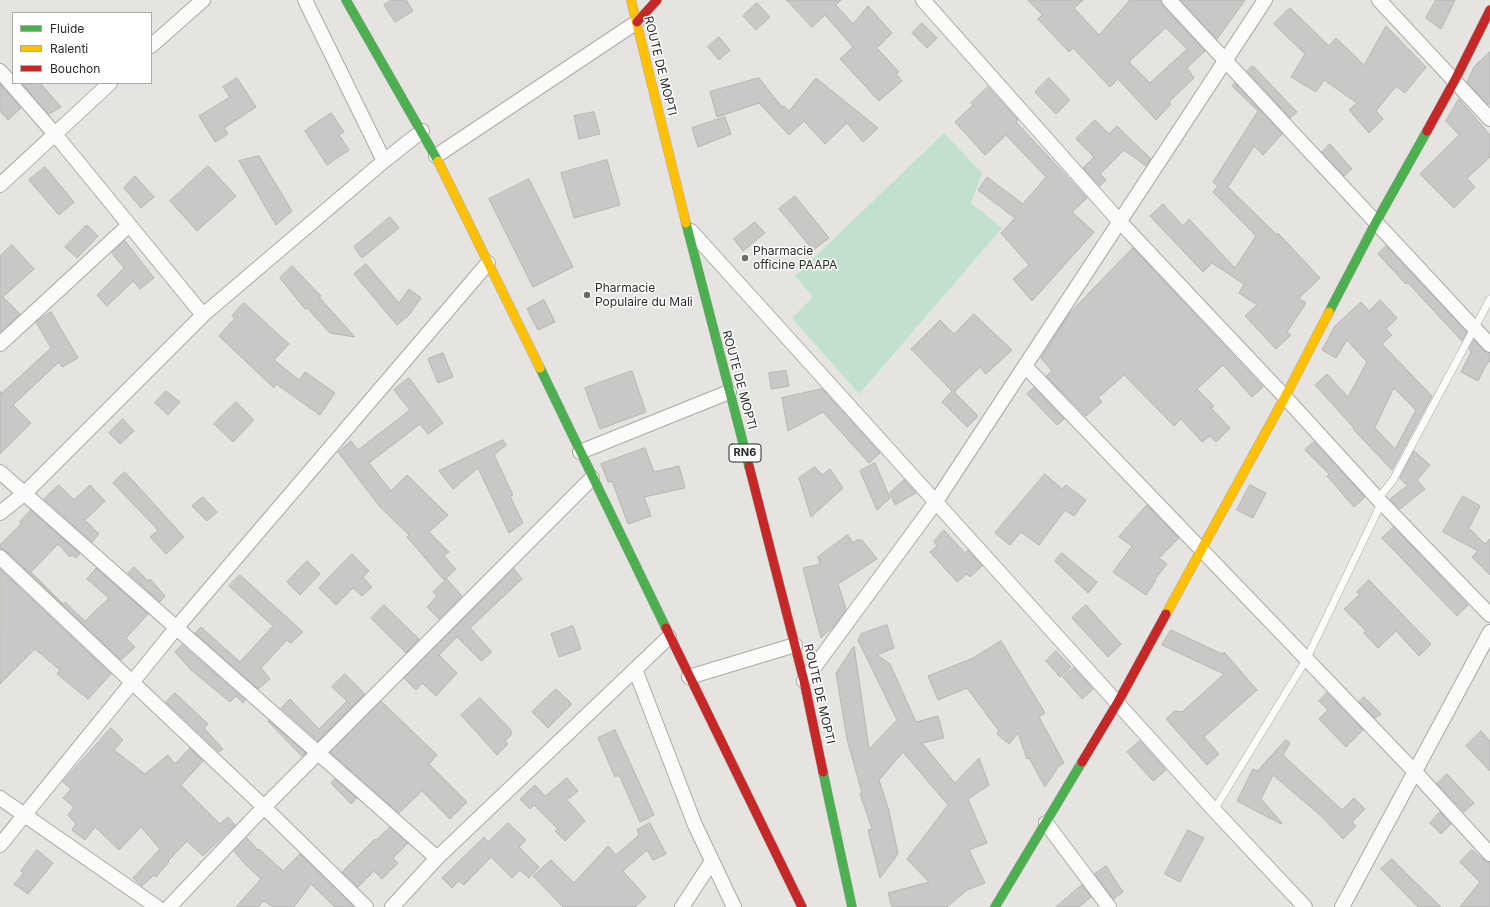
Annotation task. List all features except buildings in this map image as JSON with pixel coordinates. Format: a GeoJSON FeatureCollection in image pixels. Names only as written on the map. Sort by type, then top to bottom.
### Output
{"type":"FeatureCollection","features":[{"type":"Feature","properties":{"kind":"main road"},"geometry":{"type":"LineString","coordinates":[[346,0],[436,156],[669,637],[802,907]]}},
{"type":"Feature","properties":{"kind":"main road","name":"ROUTE DE MOPTI"},"geometry":{"type":"LineString","coordinates":[[631,0],[686,226],[795,644],[852,907]]}},
{"type":"Feature","properties":{"kind":"main road"},"geometry":{"type":"LineString","coordinates":[[637,22],[657,0]]}},
{"type":"Feature","properties":{"kind":"main road"},"geometry":{"type":"LineString","coordinates":[[995,907],[1118,702],[1285,397],[1376,222],[1454,80],[1490,10]]}},
{"type":"Feature","properties":{"kind":"street"},"geometry":{"type":"LineString","coordinates":[[152,45],[203,0]]}},
{"type":"Feature","properties":{"kind":"street"},"geometry":{"type":"LineString","coordinates":[[305,0],[384,161]]}},
{"type":"Feature","properties":{"kind":"street"},"geometry":{"type":"LineString","coordinates":[[923,0],[1120,222],[1285,397],[1378,499],[1490,615]]}},
{"type":"Feature","properties":{"kind":"street"},"geometry":{"type":"LineString","coordinates":[[1168,0],[1490,345]]}},
{"type":"Feature","properties":{"kind":"street"},"geometry":{"type":"LineString","coordinates":[[804,681],[935,504],[1120,222],[1224,60],[1265,0]]}},
{"type":"Feature","properties":{"kind":"street"},"geometry":{"type":"LineString","coordinates":[[1379,0],[1490,119]]}},
{"type":"Feature","properties":{"kind":"street"},"geometry":{"type":"LineString","coordinates":[[436,156],[637,22]]}},
{"type":"Feature","properties":{"kind":"street"},"geometry":{"type":"LineString","coordinates":[[0,71],[54,133],[203,315]]}},
{"type":"Feature","properties":{"kind":"street"},"geometry":{"type":"LineString","coordinates":[[0,185],[54,133],[109,84]]}},
{"type":"Feature","properties":{"kind":"street"},"geometry":{"type":"LineString","coordinates":[[0,513],[25,493],[203,315],[384,161],[422,131]]}},
{"type":"Feature","properties":{"kind":"street"},"geometry":{"type":"LineString","coordinates":[[0,344],[129,225]]}},
{"type":"Feature","properties":{"kind":"street"},"geometry":{"type":"LineString","coordinates":[[686,226],[935,504],[1118,702],[1214,810],[1305,907]]}},
{"type":"Feature","properties":{"kind":"street"},"geometry":{"type":"LineString","coordinates":[[0,845],[26,815],[177,627],[488,263]]}},
{"type":"Feature","properties":{"kind":"street"},"geometry":{"type":"LineString","coordinates":[[1025,366],[1415,772],[1490,854]]}},
{"type":"Feature","properties":{"kind":"street"},"geometry":{"type":"LineString","coordinates":[[580,452],[729,392]]}},
{"type":"Feature","properties":{"kind":"street"},"geometry":{"type":"LineString","coordinates":[[0,472],[320,753],[437,858]]}},
{"type":"Feature","properties":{"kind":"street"},"geometry":{"type":"LineString","coordinates":[[169,907],[264,807],[320,753],[592,478]]}},
{"type":"Feature","properties":{"kind":"street"},"geometry":{"type":"LineString","coordinates":[[0,557],[264,807],[366,907]]}},
{"type":"Feature","properties":{"kind":"street"},"geometry":{"type":"LineString","coordinates":[[1342,907],[1490,632]]}},
{"type":"Feature","properties":{"kind":"street"},"geometry":{"type":"LineString","coordinates":[[399,905],[437,858],[669,637]]}},
{"type":"Feature","properties":{"kind":"street"},"geometry":{"type":"LineString","coordinates":[[690,677],[795,644]]}},
{"type":"Feature","properties":{"kind":"street"},"geometry":{"type":"LineString","coordinates":[[635,669],[695,824],[734,907]]}},
{"type":"Feature","properties":{"kind":"street"},"geometry":{"type":"LineString","coordinates":[[0,798],[157,907]]}},
{"type":"Feature","properties":{"kind":"street"},"geometry":{"type":"LineString","coordinates":[[1046,823],[1109,907]]}},
{"type":"Feature","properties":{"kind":"street"},"geometry":{"type":"LineString","coordinates":[[682,907],[712,861]]}},
{"type":"Feature","properties":{"kind":"lane"},"geometry":{"type":"LineString","coordinates":[[1214,810],[1306,660],[1379,508],[1378,499],[1393,480],[1490,299]]}},
{"type":"Feature","properties":{"kind":"green space"},"geometry":{"type":"Polygon","coordinates":[[[944,133],[982,173],[971,203],[1002,228],[859,394],[792,318],[813,297],[795,276],[944,133]]]}},
{"type":"Feature","properties":{"kind":"traffic: fast"},"geometry":{"type":"LineString","coordinates":[[346,0],[438,161]]}},
{"type":"Feature","properties":{"kind":"traffic: fast"},"geometry":{"type":"LineString","coordinates":[[1329,312],[1376,222],[1427,131]]}},
{"type":"Feature","properties":{"kind":"traffic: fast"},"geometry":{"type":"LineString","coordinates":[[686,223],[749,466]]}},
{"type":"Feature","properties":{"kind":"traffic: fast"},"geometry":{"type":"LineString","coordinates":[[540,368],[666,628]]}},
{"type":"Feature","properties":{"kind":"traffic: fast"},"geometry":{"type":"LineString","coordinates":[[995,907],[1082,762]]}},
{"type":"Feature","properties":{"kind":"traffic: fast"},"geometry":{"type":"LineString","coordinates":[[823,772],[852,907]]}},
{"type":"Feature","properties":{"kind":"traffic: slow"},"geometry":{"type":"LineString","coordinates":[[631,0],[686,223]]}},
{"type":"Feature","properties":{"kind":"traffic: slow"},"geometry":{"type":"LineString","coordinates":[[438,161],[540,368]]}},
{"type":"Feature","properties":{"kind":"traffic: slow"},"geometry":{"type":"LineString","coordinates":[[1166,614],[1285,397],[1329,312]]}},
{"type":"Feature","properties":{"kind":"traffic: jam"},"geometry":{"type":"LineString","coordinates":[[637,22],[657,0]]}},
{"type":"Feature","properties":{"kind":"traffic: jam"},"geometry":{"type":"LineString","coordinates":[[1427,131],[1455,80],[1490,10]]}},
{"type":"Feature","properties":{"kind":"traffic: jam"},"geometry":{"type":"LineString","coordinates":[[749,466],[804,681],[823,772]]}},
{"type":"Feature","properties":{"kind":"traffic: jam"},"geometry":{"type":"LineString","coordinates":[[1082,762],[1118,702],[1166,614]]}},
{"type":"Feature","properties":{"kind":"traffic: jam"},"geometry":{"type":"LineString","coordinates":[[666,628],[802,907]]}},
{"type":"Feature","properties":{"kind":"place","name":"Pharmacie officine PAAPA"},"geometry":{"type":"Point","coordinates":[745,258]}},
{"type":"Feature","properties":{"kind":"place","name":"Pharmacie Populaire du Mali"},"geometry":{"type":"Point","coordinates":[587,295]}}]}
